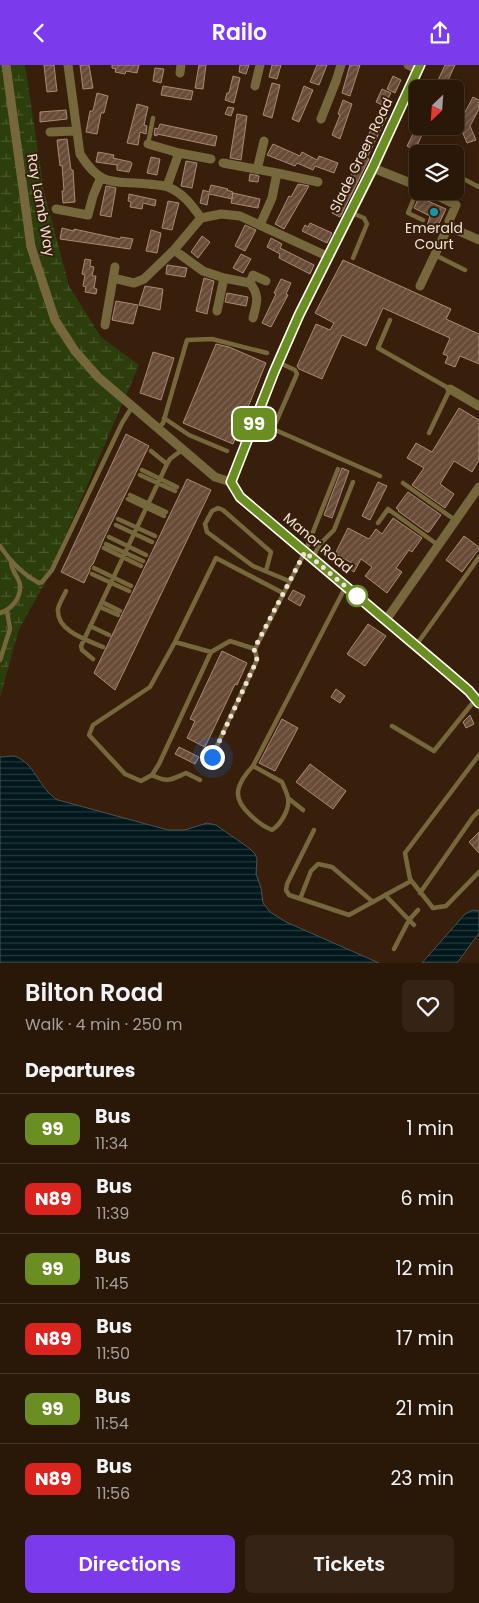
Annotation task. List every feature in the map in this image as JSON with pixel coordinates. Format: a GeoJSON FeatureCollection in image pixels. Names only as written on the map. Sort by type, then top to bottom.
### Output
{"type":"FeatureCollection","features":[{"type":"Feature","properties":{"kind":"street","name":"Ray Lamb Way"},"geometry":{"type":"LineString","coordinates":[[6,65],[31,247],[55,320],[75,351],[98,377],[132,407]]}},
{"type":"Feature","properties":{"kind":"street"},"geometry":{"type":"LineString","coordinates":[[68,65],[80,154],[88,166],[101,177],[116,183],[167,186],[181,194],[201,218]]}},
{"type":"Feature","properties":{"kind":"street"},"geometry":{"type":"LineString","coordinates":[[255,86],[260,65]]}},
{"type":"Feature","properties":{"kind":"street"},"geometry":{"type":"LineString","coordinates":[[321,119],[341,65]]}},
{"type":"Feature","properties":{"kind":"street","name":"Slade Green Road"},"geometry":{"type":"LineString","coordinates":[[328,257],[373,167],[415,67]]}},
{"type":"Feature","properties":{"kind":"street"},"geometry":{"type":"LineString","coordinates":[[50,132],[76,131]]}},
{"type":"Feature","properties":{"kind":"street"},"geometry":{"type":"LineString","coordinates":[[257,170],[264,141]]}},
{"type":"Feature","properties":{"kind":"street"},"geometry":{"type":"LineString","coordinates":[[148,144],[178,153],[211,159]]}},
{"type":"Feature","properties":{"kind":"street"},"geometry":{"type":"LineString","coordinates":[[167,186],[178,153]]}},
{"type":"Feature","properties":{"kind":"street"},"geometry":{"type":"LineString","coordinates":[[223,163],[318,182]]}},
{"type":"Feature","properties":{"kind":"street"},"geometry":{"type":"LineString","coordinates":[[373,167],[409,183]]}},
{"type":"Feature","properties":{"kind":"street"},"geometry":{"type":"LineString","coordinates":[[260,225],[272,198],[277,173]]}},
{"type":"Feature","properties":{"kind":"street"},"geometry":{"type":"LineString","coordinates":[[56,209],[88,215],[101,177]]}},
{"type":"Feature","properties":{"kind":"street"},"geometry":{"type":"LineString","coordinates":[[448,201],[456,205],[448,221],[452,228],[479,240]]}},
{"type":"Feature","properties":{"kind":"street"},"geometry":{"type":"LineString","coordinates":[[113,278],[134,283],[144,279],[174,250],[201,218],[221,214],[240,216],[328,257],[278,363],[231,482]]}},
{"type":"Feature","properties":{"kind":"street"},"geometry":{"type":"LineString","coordinates":[[420,286],[450,225]]}},
{"type":"Feature","properties":{"kind":"street"},"geometry":{"type":"LineString","coordinates":[[174,250],[203,271],[224,278],[250,283],[256,292],[257,299],[253,318]]}},
{"type":"Feature","properties":{"kind":"street"},"geometry":{"type":"LineString","coordinates":[[105,325],[115,267]]}},
{"type":"Feature","properties":{"kind":"street"},"geometry":{"type":"LineString","coordinates":[[250,283],[253,275],[266,281]]}},
{"type":"Feature","properties":{"kind":"street"},"geometry":{"type":"LineString","coordinates":[[217,311],[224,278]]}},
{"type":"Feature","properties":{"kind":"street"},"geometry":{"type":"LineString","coordinates":[[450,389],[479,407]]}},
{"type":"Feature","properties":{"kind":"street","name":"Manor Road"},"geometry":{"type":"LineString","coordinates":[[132,407],[216,477],[231,482],[240,497],[416,645],[469,691],[477,701]]}},
{"type":"Feature","properties":{"kind":"street"},"geometry":{"type":"LineString","coordinates":[[386,620],[455,520],[476,498],[479,487]]}},
{"type":"Feature","properties":{"kind":"lane"},"geometry":{"type":"LineString","coordinates":[[148,144],[153,118]]}},
{"type":"Feature","properties":{"kind":"lane"},"geometry":{"type":"LineString","coordinates":[[464,179],[479,187]]}},
{"type":"Feature","properties":{"kind":"lane"},"geometry":{"type":"LineString","coordinates":[[413,200],[408,213],[424,220]]}},
{"type":"Feature","properties":{"kind":"lane"},"geometry":{"type":"LineString","coordinates":[[350,213],[364,218],[367,224],[353,258]]}},
{"type":"Feature","properties":{"kind":"lane"},"geometry":{"type":"LineString","coordinates":[[434,255],[464,270]]}},
{"type":"Feature","properties":{"kind":"lane"},"geometry":{"type":"LineString","coordinates":[[390,320],[378,348],[450,389],[429,433]]}},
{"type":"Feature","properties":{"kind":"lane"},"geometry":{"type":"LineString","coordinates":[[158,429],[164,418],[187,341],[212,339],[267,353]]}},
{"type":"Feature","properties":{"kind":"lane"},"geometry":{"type":"LineString","coordinates":[[278,363],[295,369],[297,374],[273,429],[380,476]]}},
{"type":"Feature","properties":{"kind":"lane"},"geometry":{"type":"LineString","coordinates":[[0,546],[11,562],[39,583],[42,582],[52,570],[122,423],[132,407]]}},
{"type":"Feature","properties":{"kind":"lane"},"geometry":{"type":"LineString","coordinates":[[164,418],[189,435],[228,451]]}},
{"type":"Feature","properties":{"kind":"lane"},"geometry":{"type":"LineString","coordinates":[[93,659],[81,649],[84,639],[167,464],[182,449]]}},
{"type":"Feature","properties":{"kind":"lane"},"geometry":{"type":"LineString","coordinates":[[150,451],[167,464]]}},
{"type":"Feature","properties":{"kind":"lane"},"geometry":{"type":"LineString","coordinates":[[308,555],[338,469]]}},
{"type":"Feature","properties":{"kind":"lane"},"geometry":{"type":"LineString","coordinates":[[141,472],[176,489]]}},
{"type":"Feature","properties":{"kind":"lane"},"geometry":{"type":"LineString","coordinates":[[212,757],[257,660],[254,649],[289,581],[308,555],[334,530],[353,482]]}},
{"type":"Feature","properties":{"kind":"lane"},"geometry":{"type":"LineString","coordinates":[[403,483],[455,520]]}},
{"type":"Feature","properties":{"kind":"lane"},"geometry":{"type":"LineString","coordinates":[[129,497],[165,514]]}},
{"type":"Feature","properties":{"kind":"lane"},"geometry":{"type":"LineString","coordinates":[[266,571],[271,552],[223,510],[218,508],[212,511],[205,524],[207,532],[253,566],[289,581]]}},
{"type":"Feature","properties":{"kind":"lane"},"geometry":{"type":"LineString","coordinates":[[378,523],[388,509],[438,545]]}},
{"type":"Feature","properties":{"kind":"lane"},"geometry":{"type":"LineString","coordinates":[[118,519],[154,536]]}},
{"type":"Feature","properties":{"kind":"lane"},"geometry":{"type":"LineString","coordinates":[[116,525],[152,542]]}},
{"type":"Feature","properties":{"kind":"lane"},"geometry":{"type":"LineString","coordinates":[[109,537],[146,555]]}},
{"type":"Feature","properties":{"kind":"lane"},"geometry":{"type":"LineString","coordinates":[[105,546],[142,563]]}},
{"type":"Feature","properties":{"kind":"lane"},"geometry":{"type":"LineString","coordinates":[[416,645],[479,557]]}},
{"type":"Feature","properties":{"kind":"lane"},"geometry":{"type":"LineString","coordinates":[[254,649],[230,641],[210,652],[159,764],[152,775],[141,781],[125,774],[90,735],[93,725],[150,687],[175,643],[216,558],[283,593]]}},
{"type":"Feature","properties":{"kind":"lane"},"geometry":{"type":"LineString","coordinates":[[0,613],[7,611],[19,597],[20,584],[12,570],[11,562]]}},
{"type":"Feature","properties":{"kind":"lane"},"geometry":{"type":"LineString","coordinates":[[94,569],[131,586]]}},
{"type":"Feature","properties":{"kind":"lane"},"geometry":{"type":"LineString","coordinates":[[92,574],[129,591]]}},
{"type":"Feature","properties":{"kind":"lane"},"geometry":{"type":"LineString","coordinates":[[253,766],[282,782],[288,797],[288,805],[279,825],[272,829],[265,827],[253,818],[239,801],[237,792],[247,772],[253,766],[346,587]]}},
{"type":"Feature","properties":{"kind":"lane"},"geometry":{"type":"LineString","coordinates":[[66,591],[58,607],[59,620],[72,633],[103,647]]}},
{"type":"Feature","properties":{"kind":"lane"},"geometry":{"type":"LineString","coordinates":[[101,604],[119,613]]}},
{"type":"Feature","properties":{"kind":"lane"},"geometry":{"type":"LineString","coordinates":[[0,660],[10,629],[7,611]]}},
{"type":"Feature","properties":{"kind":"lane"},"geometry":{"type":"LineString","coordinates":[[90,626],[109,635]]}},
{"type":"Feature","properties":{"kind":"lane"},"geometry":{"type":"LineString","coordinates":[[175,643],[210,652]]}},
{"type":"Feature","properties":{"kind":"lane"},"geometry":{"type":"LineString","coordinates":[[392,725],[434,751],[477,701]]}},
{"type":"Feature","properties":{"kind":"lane"},"geometry":{"type":"LineString","coordinates":[[479,755],[404,853],[411,881],[433,908],[446,905],[479,872]]}},
{"type":"Feature","properties":{"kind":"lane"},"geometry":{"type":"LineString","coordinates":[[152,775],[162,780],[172,781],[186,773],[200,780]]}},
{"type":"Feature","properties":{"kind":"lane"},"geometry":{"type":"LineString","coordinates":[[288,797],[303,810]]}},
{"type":"Feature","properties":{"kind":"lane"},"geometry":{"type":"LineString","coordinates":[[420,893],[479,811]]}},
{"type":"Feature","properties":{"kind":"lane"},"geometry":{"type":"LineString","coordinates":[[314,830],[287,884],[286,890],[289,895],[349,915],[411,881]]}},
{"type":"Feature","properties":{"kind":"lane"},"geometry":{"type":"LineString","coordinates":[[300,899],[311,871],[318,864],[332,867],[373,902]]}},
{"type":"Feature","properties":{"kind":"lane"},"geometry":{"type":"LineString","coordinates":[[385,895],[414,925]]}},
{"type":"Feature","properties":{"kind":"lane"},"geometry":{"type":"LineString","coordinates":[[394,949],[409,919],[418,910]]}},
{"type":"Feature","properties":{"kind":"green space"},"geometry":{"type":"Polygon","coordinates":[[[0,65],[25,65],[44,191],[69,286],[101,337],[139,365],[47,579],[19,629],[0,698],[0,65]]]}},
{"type":"Feature","properties":{"kind":"water"},"geometry":{"type":"Polygon","coordinates":[[[14,756],[27,764],[46,790],[58,800],[168,830],[185,830],[207,823],[216,825],[255,854],[257,859],[256,874],[261,888],[263,903],[270,912],[286,922],[379,963],[0,963],[0,757],[14,756]]]}},
{"type":"Feature","properties":{"kind":"water"},"geometry":{"type":"Polygon","coordinates":[[[473,910],[479,911],[479,933],[457,963],[422,963],[465,914],[473,910]]]}},
{"type":"Feature","properties":{"kind":"building"},"geometry":{"type":"Polygon","coordinates":[[[44,65],[54,65],[57,91],[47,92],[44,65]]]}},
{"type":"Feature","properties":{"kind":"building"},"geometry":{"type":"Polygon","coordinates":[[[80,65],[89,65],[93,88],[83,89],[80,65]]]}},
{"type":"Feature","properties":{"kind":"building"},"geometry":{"type":"Polygon","coordinates":[[[112,65],[139,65],[137,73],[126,71],[125,74],[115,72],[116,69],[112,68],[112,65]]]}},
{"type":"Feature","properties":{"kind":"building"},"geometry":{"type":"Polygon","coordinates":[[[199,65],[206,65],[203,89],[195,88],[199,65]]]}},
{"type":"Feature","properties":{"kind":"building"},"geometry":{"type":"Polygon","coordinates":[[[240,65],[249,65],[246,74],[239,72],[240,65]]]}},
{"type":"Feature","properties":{"kind":"building"},"geometry":{"type":"Polygon","coordinates":[[[272,65],[281,65],[277,79],[269,77],[272,65]]]}},
{"type":"Feature","properties":{"kind":"building"},"geometry":{"type":"Polygon","coordinates":[[[317,65],[327,65],[319,85],[310,82],[317,65]]]}},
{"type":"Feature","properties":{"kind":"building"},"geometry":{"type":"Polygon","coordinates":[[[350,65],[360,65],[350,96],[342,93],[350,65]]]}},
{"type":"Feature","properties":{"kind":"building"},"geometry":{"type":"Polygon","coordinates":[[[445,65],[455,65],[448,80],[438,80],[445,65]]]}},
{"type":"Feature","properties":{"kind":"building"},"geometry":{"type":"Polygon","coordinates":[[[155,68],[164,69],[161,83],[153,81],[155,68]]]}},
{"type":"Feature","properties":{"kind":"building"},"geometry":{"type":"Polygon","coordinates":[[[233,76],[240,78],[234,103],[225,100],[227,93],[229,93],[233,76]]]}},
{"type":"Feature","properties":{"kind":"building"},"geometry":{"type":"Polygon","coordinates":[[[393,76],[401,80],[395,93],[387,89],[393,76]]]}},
{"type":"Feature","properties":{"kind":"building"},"geometry":{"type":"Polygon","coordinates":[[[272,83],[280,85],[272,118],[263,115],[272,83]]]}},
{"type":"Feature","properties":{"kind":"building"},"geometry":{"type":"Polygon","coordinates":[[[163,86],[193,91],[191,100],[161,95],[163,86]]]}},
{"type":"Feature","properties":{"kind":"building"},"geometry":{"type":"Polygon","coordinates":[[[304,86],[313,90],[299,122],[292,119],[304,86]]]}},
{"type":"Feature","properties":{"kind":"building"},"geometry":{"type":"Polygon","coordinates":[[[382,89],[391,93],[384,106],[376,102],[382,89]]]}},
{"type":"Feature","properties":{"kind":"building"},"geometry":{"type":"Polygon","coordinates":[[[97,93],[108,96],[104,113],[101,113],[97,134],[86,132],[90,111],[93,111],[97,93]]]}},
{"type":"Feature","properties":{"kind":"building"},"geometry":{"type":"Polygon","coordinates":[[[473,97],[479,100],[479,109],[470,126],[476,140],[467,143],[464,135],[464,114],[473,97]]]}},
{"type":"Feature","properties":{"kind":"building"},"geometry":{"type":"Polygon","coordinates":[[[343,100],[352,104],[340,139],[332,135],[340,115],[338,114],[343,100]]]}},
{"type":"Feature","properties":{"kind":"building"},"geometry":{"type":"Polygon","coordinates":[[[137,104],[148,107],[144,125],[147,126],[146,134],[140,132],[138,145],[127,143],[137,104]]]}},
{"type":"Feature","properties":{"kind":"building"},"geometry":{"type":"Polygon","coordinates":[[[228,107],[234,108],[231,116],[225,114],[228,107]]]}},
{"type":"Feature","properties":{"kind":"building"},"geometry":{"type":"Polygon","coordinates":[[[66,110],[67,119],[40,122],[40,112],[66,110]]]}},
{"type":"Feature","properties":{"kind":"building"},"geometry":{"type":"Polygon","coordinates":[[[379,112],[387,116],[367,158],[369,159],[340,217],[332,213],[367,143],[365,143],[379,112]]]}},
{"type":"Feature","properties":{"kind":"building"},"geometry":{"type":"Polygon","coordinates":[[[237,114],[247,116],[241,160],[230,158],[237,114]]]}},
{"type":"Feature","properties":{"kind":"building"},"geometry":{"type":"Polygon","coordinates":[[[160,124],[217,136],[215,146],[157,134],[157,136],[154,135],[155,128],[158,129],[160,124]]]}},
{"type":"Feature","properties":{"kind":"building"},"geometry":{"type":"Polygon","coordinates":[[[412,135],[422,135],[417,145],[407,146],[412,135]]]}},
{"type":"Feature","properties":{"kind":"building"},"geometry":{"type":"Polygon","coordinates":[[[67,139],[71,170],[73,170],[75,202],[63,203],[62,165],[60,166],[57,140],[67,139]]]}},
{"type":"Feature","properties":{"kind":"building"},"geometry":{"type":"Polygon","coordinates":[[[273,144],[300,156],[302,152],[317,160],[319,156],[338,163],[334,173],[315,166],[313,170],[297,163],[295,166],[267,155],[273,144]]]}},
{"type":"Feature","properties":{"kind":"building"},"geometry":{"type":"Polygon","coordinates":[[[98,152],[114,155],[113,158],[131,162],[129,172],[117,170],[117,165],[96,162],[98,152]]]}},
{"type":"Feature","properties":{"kind":"building"},"geometry":{"type":"Polygon","coordinates":[[[151,157],[160,159],[157,175],[147,173],[151,157]]]}},
{"type":"Feature","properties":{"kind":"building"},"geometry":{"type":"Polygon","coordinates":[[[186,161],[197,163],[192,188],[181,186],[186,161]]]}},
{"type":"Feature","properties":{"kind":"building"},"geometry":{"type":"Polygon","coordinates":[[[250,174],[259,176],[258,182],[249,181],[250,174]]]}},
{"type":"Feature","properties":{"kind":"building"},"geometry":{"type":"Polygon","coordinates":[[[298,184],[309,186],[284,229],[275,224],[289,196],[291,197],[298,184]]]}},
{"type":"Feature","properties":{"kind":"building"},"geometry":{"type":"Polygon","coordinates":[[[211,185],[233,192],[232,199],[209,194],[207,205],[200,203],[203,190],[209,192],[211,185]]]}},
{"type":"Feature","properties":{"kind":"building"},"geometry":{"type":"Polygon","coordinates":[[[106,186],[116,188],[111,217],[100,215],[106,186]]]}},
{"type":"Feature","properties":{"kind":"building"},"geometry":{"type":"Polygon","coordinates":[[[233,193],[260,199],[258,208],[231,203],[233,193]]]}},
{"type":"Feature","properties":{"kind":"building"},"geometry":{"type":"Polygon","coordinates":[[[129,194],[156,200],[155,206],[143,203],[142,209],[130,207],[131,202],[128,201],[129,194]]]}},
{"type":"Feature","properties":{"kind":"building","name":"Emerald Court"},"geometry":{"type":"Polygon","coordinates":[[[418,200],[426,200],[446,209],[434,234],[426,230],[430,216],[414,208],[418,200]]]}},
{"type":"Feature","properties":{"kind":"building"},"geometry":{"type":"Polygon","coordinates":[[[168,201],[179,203],[172,230],[162,228],[168,201]]]}},
{"type":"Feature","properties":{"kind":"building"},"geometry":{"type":"Polygon","coordinates":[[[310,223],[332,233],[327,243],[302,231],[305,225],[308,227],[310,223]]]}},
{"type":"Feature","properties":{"kind":"building"},"geometry":{"type":"Polygon","coordinates":[[[245,225],[256,230],[245,251],[235,246],[245,225]]]}},
{"type":"Feature","properties":{"kind":"building"},"geometry":{"type":"Polygon","coordinates":[[[62,228],[120,239],[121,237],[133,239],[130,249],[60,239],[62,228]]]}},
{"type":"Feature","properties":{"kind":"building"},"geometry":{"type":"Polygon","coordinates":[[[151,230],[161,233],[157,253],[146,251],[151,230]]]}},
{"type":"Feature","properties":{"kind":"building"},"geometry":{"type":"Polygon","coordinates":[[[202,236],[210,242],[198,258],[191,252],[202,236]]]}},
{"type":"Feature","properties":{"kind":"building"},"geometry":{"type":"Polygon","coordinates":[[[271,238],[282,244],[280,248],[314,265],[310,274],[279,258],[280,254],[267,247],[271,238]]]}},
{"type":"Feature","properties":{"kind":"building"},"geometry":{"type":"Polygon","coordinates":[[[241,254],[251,259],[243,273],[233,268],[241,254]]]}},
{"type":"Feature","properties":{"kind":"building"},"geometry":{"type":"Polygon","coordinates":[[[85,259],[91,260],[90,266],[94,267],[92,276],[96,276],[94,288],[97,289],[96,294],[85,292],[86,287],[83,286],[85,275],[82,274],[85,259]]]}},
{"type":"Feature","properties":{"kind":"building"},"geometry":{"type":"Polygon","coordinates":[[[343,260],[451,309],[446,319],[479,334],[479,364],[460,356],[455,367],[445,363],[448,356],[443,354],[450,338],[383,308],[366,346],[342,335],[322,379],[299,369],[297,366],[316,324],[330,330],[334,323],[315,313],[343,260]]]}},
{"type":"Feature","properties":{"kind":"building"},"geometry":{"type":"Polygon","coordinates":[[[167,265],[187,268],[185,277],[166,274],[167,265]]]}},
{"type":"Feature","properties":{"kind":"building"},"geometry":{"type":"Polygon","coordinates":[[[204,278],[214,281],[207,314],[196,311],[204,278]]]}},
{"type":"Feature","properties":{"kind":"building"},"geometry":{"type":"Polygon","coordinates":[[[281,279],[291,283],[286,294],[288,295],[271,327],[262,323],[281,279]]]}},
{"type":"Feature","properties":{"kind":"building"},"geometry":{"type":"Polygon","coordinates":[[[145,286],[163,289],[160,310],[139,305],[145,286]]]}},
{"type":"Feature","properties":{"kind":"building"},"geometry":{"type":"Polygon","coordinates":[[[227,293],[248,297],[246,306],[225,302],[227,293]]]}},
{"type":"Feature","properties":{"kind":"building"},"geometry":{"type":"Polygon","coordinates":[[[116,301],[138,305],[133,324],[112,320],[116,301]]]}},
{"type":"Feature","properties":{"kind":"building"},"geometry":{"type":"Polygon","coordinates":[[[216,344],[229,347],[266,363],[233,444],[183,423],[216,344]]]}},
{"type":"Feature","properties":{"kind":"building"},"geometry":{"type":"Polygon","coordinates":[[[153,352],[174,358],[161,400],[140,393],[153,352]]]}},
{"type":"Feature","properties":{"kind":"building"},"geometry":{"type":"Polygon","coordinates":[[[459,408],[479,420],[479,460],[472,472],[454,461],[440,484],[454,494],[445,508],[412,485],[424,468],[407,458],[416,443],[432,452],[459,408]]]}},
{"type":"Feature","properties":{"kind":"building"},"geometry":{"type":"Polygon","coordinates":[[[126,434],[149,446],[84,583],[61,572],[126,434]]]}},
{"type":"Feature","properties":{"kind":"building"},"geometry":{"type":"Polygon","coordinates":[[[342,468],[349,471],[332,518],[324,515],[342,468]]]}},
{"type":"Feature","properties":{"kind":"building"},"geometry":{"type":"Polygon","coordinates":[[[187,479],[211,490],[115,690],[94,673],[187,479]]]}},
{"type":"Feature","properties":{"kind":"building"},"geometry":{"type":"Polygon","coordinates":[[[378,482],[387,486],[370,520],[362,516],[378,482]]]}},
{"type":"Feature","properties":{"kind":"building"},"geometry":{"type":"Polygon","coordinates":[[[408,492],[441,515],[429,532],[396,508],[408,492]]]}},
{"type":"Feature","properties":{"kind":"building"},"geometry":{"type":"Polygon","coordinates":[[[393,518],[422,538],[412,552],[409,550],[396,568],[402,572],[387,593],[365,576],[372,567],[361,559],[354,572],[349,569],[352,563],[335,554],[348,528],[369,539],[376,529],[382,534],[393,518]]]}},
{"type":"Feature","properties":{"kind":"building"},"geometry":{"type":"Polygon","coordinates":[[[464,536],[479,547],[479,549],[462,572],[446,560],[464,536]]]}},
{"type":"Feature","properties":{"kind":"building"},"geometry":{"type":"Polygon","coordinates":[[[293,590],[305,596],[300,606],[288,599],[293,590]]]}},
{"type":"Feature","properties":{"kind":"building"},"geometry":{"type":"Polygon","coordinates":[[[368,624],[386,636],[365,666],[347,654],[368,624]]]}},
{"type":"Feature","properties":{"kind":"building"},"geometry":{"type":"Polygon","coordinates":[[[222,651],[247,663],[205,747],[187,738],[195,721],[190,719],[222,651]]]}},
{"type":"Feature","properties":{"kind":"building"},"geometry":{"type":"Polygon","coordinates":[[[336,689],[345,696],[340,703],[331,697],[336,689]]]}},
{"type":"Feature","properties":{"kind":"building"},"geometry":{"type":"Polygon","coordinates":[[[470,715],[474,724],[466,728],[463,722],[470,715]]]}},
{"type":"Feature","properties":{"kind":"building"},"geometry":{"type":"Polygon","coordinates":[[[282,719],[298,728],[275,771],[259,763],[282,719]]]}},
{"type":"Feature","properties":{"kind":"building"},"geometry":{"type":"Polygon","coordinates":[[[179,747],[199,757],[195,764],[175,754],[179,747]]]}},
{"type":"Feature","properties":{"kind":"building"},"geometry":{"type":"Polygon","coordinates":[[[310,764],[346,791],[333,809],[296,782],[310,764]]]}},
{"type":"Feature","properties":{"kind":"building"},"geometry":{"type":"Polygon","coordinates":[[[479,832],[479,853],[469,842],[479,832]]]}},
{"type":"Feature","properties":{"kind":"bus line","name":"99"},"geometry":{"type":"LineString","coordinates":[[420,65],[388,138],[299,315],[274,372],[231,482],[240,497],[447,672],[469,691],[479,703]]}},
{"type":"Feature","properties":{"kind":"place","name":"Emerald Court"},"geometry":{"type":"Point","coordinates":[434,212]}},
{"type":"Feature","properties":{"kind":"route"},"geometry":{"type":"LineString","coordinates":[[212,757],[257,660],[254,649],[305,552],[359,598],[357,596]]}}]}
